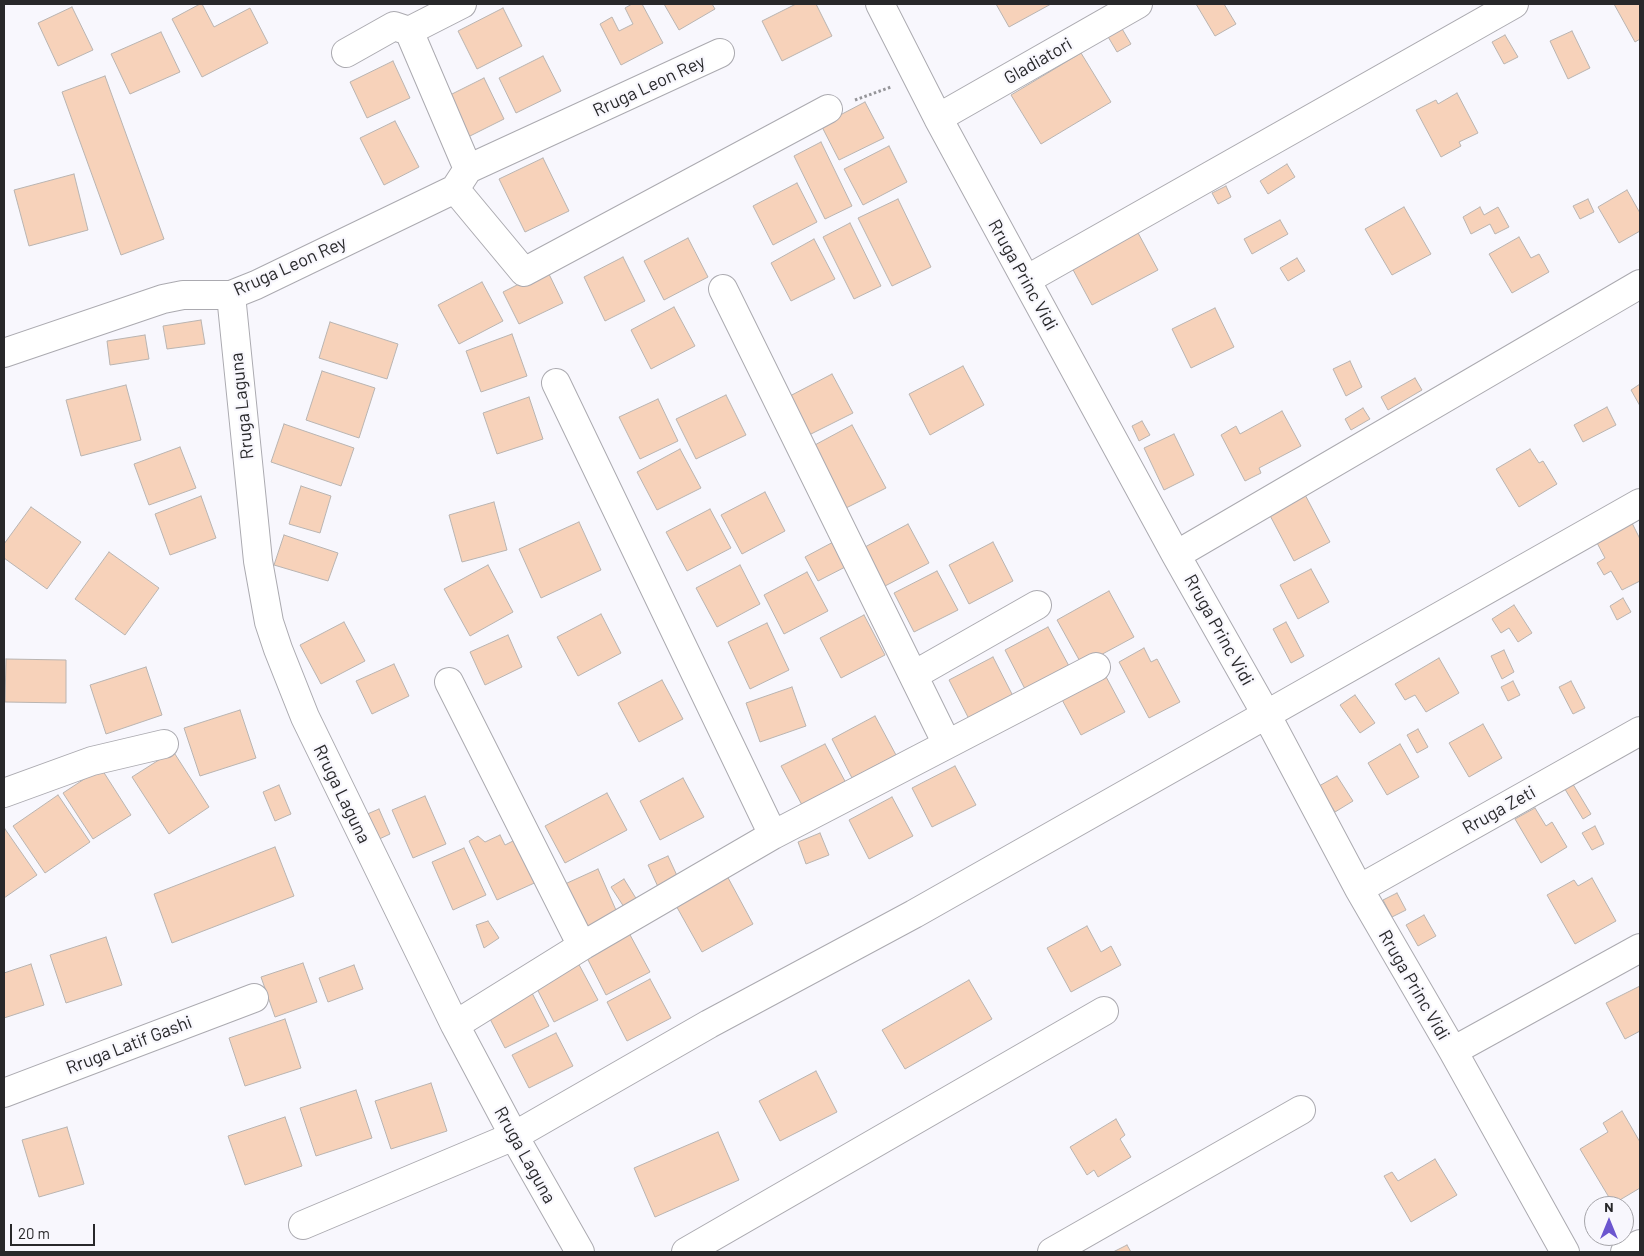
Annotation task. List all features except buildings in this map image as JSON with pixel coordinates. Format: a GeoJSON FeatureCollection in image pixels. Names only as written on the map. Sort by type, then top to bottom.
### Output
{"type":"FeatureCollection","features":[{"type":"Feature","properties":{"kind":"street"},"geometry":{"type":"LineString","coordinates":[[346,53],[394,26],[409,31],[462,4]]}},
{"type":"Feature","properties":{"kind":"street","name":"Rruga Princ Vidi"},"geometry":{"type":"LineString","coordinates":[[880,4],[938,118],[1176,555],[1266,714],[1358,889],[1453,1051],[1565,1252]]}},
{"type":"Feature","properties":{"kind":"street","name":"Gladiatori"},"geometry":{"type":"LineString","coordinates":[[938,118],[1138,4]]}},
{"type":"Feature","properties":{"kind":"street"},"geometry":{"type":"LineString","coordinates":[[1026,280],[1514,4]]}},
{"type":"Feature","properties":{"kind":"street"},"geometry":{"type":"LineString","coordinates":[[409,31],[462,179],[524,272],[828,110]]}},
{"type":"Feature","properties":{"kind":"street","name":"Rruga Leon Rey"},"geometry":{"type":"LineString","coordinates":[[4,353],[163,299],[184,295],[231,295],[264,281],[462,179],[720,53]]}},
{"type":"Feature","properties":{"kind":"street"},"geometry":{"type":"LineString","coordinates":[[1176,555],[1640,284]]}},
{"type":"Feature","properties":{"kind":"street"},"geometry":{"type":"LineString","coordinates":[[723,289],[947,744]]}},
{"type":"Feature","properties":{"kind":"street","name":"Rruga Laguna"},"geometry":{"type":"LineString","coordinates":[[231,295],[258,561],[269,622],[304,717],[455,1025],[514,1136],[580,1252]]}},
{"type":"Feature","properties":{"kind":"street"},"geometry":{"type":"LineString","coordinates":[[556,383],[773,835]]}},
{"type":"Feature","properties":{"kind":"street"},"geometry":{"type":"LineString","coordinates":[[304,1225],[514,1136],[700,1029],[914,914],[1640,503]]}},
{"type":"Feature","properties":{"kind":"street"},"geometry":{"type":"LineString","coordinates":[[914,675],[1037,605]]}},
{"type":"Feature","properties":{"kind":"street"},"geometry":{"type":"LineString","coordinates":[[455,1025],[582,946],[773,835],[1096,667]]}},
{"type":"Feature","properties":{"kind":"street"},"geometry":{"type":"LineString","coordinates":[[449,682],[582,946]]}},
{"type":"Feature","properties":{"kind":"street","name":"Rruga Zeti"},"geometry":{"type":"LineString","coordinates":[[1358,889],[1640,731]]}},
{"type":"Feature","properties":{"kind":"street"},"geometry":{"type":"LineString","coordinates":[[4,793],[92,761],[164,744]]}},
{"type":"Feature","properties":{"kind":"street"},"geometry":{"type":"LineString","coordinates":[[1453,1051],[1640,948]]}},
{"type":"Feature","properties":{"kind":"street","name":"Rruga Latif Gashi"},"geometry":{"type":"LineString","coordinates":[[4,1093],[254,998]]}},
{"type":"Feature","properties":{"kind":"street"},"geometry":{"type":"LineString","coordinates":[[686,1252],[1104,1011]]}},
{"type":"Feature","properties":{"kind":"street"},"geometry":{"type":"LineString","coordinates":[[1052,1252],[1301,1110]]}},
{"type":"Feature","properties":{"kind":"street"},"geometry":{"type":"LineString","coordinates":[[1625,1252],[1640,1244]]}},
{"type":"Feature","properties":{"kind":"path"},"geometry":{"type":"LineString","coordinates":[[828,110],[918,78]]}}]}
